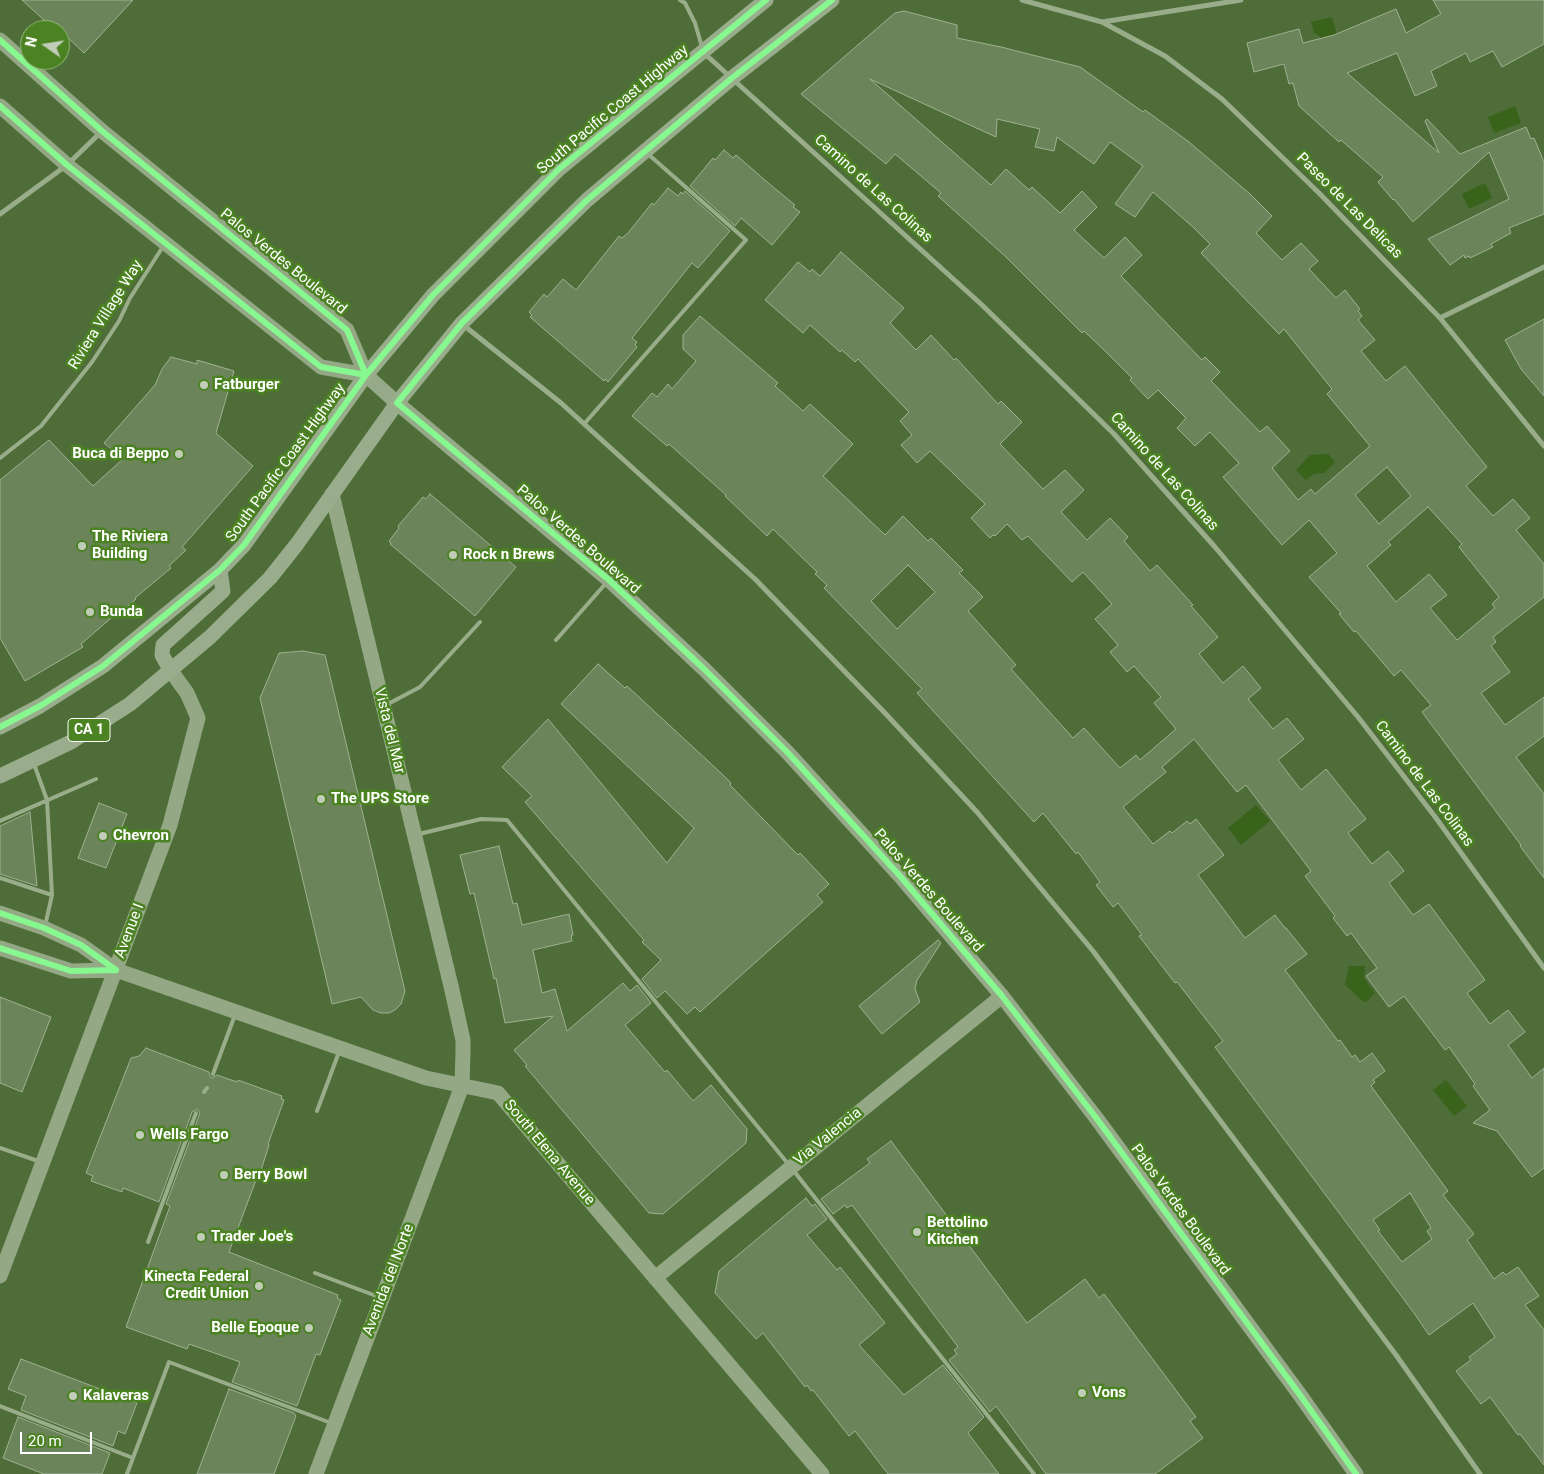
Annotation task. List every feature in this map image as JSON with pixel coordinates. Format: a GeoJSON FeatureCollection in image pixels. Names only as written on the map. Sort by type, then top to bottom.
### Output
{"type":"FeatureCollection","features":[{"type":"Feature","properties":{"kind":"highway","name":"South Pacific Coast Highway"},"geometry":{"type":"LineString","coordinates":[[0,727],[40,706],[103,666],[220,570],[244,545],[366,375],[434,296],[559,169],[766,0]]}},
{"type":"Feature","properties":{"kind":"highway","name":"CA 1"},"geometry":{"type":"LineString","coordinates":[[0,776],[71,742],[130,704],[210,637],[270,578],[297,544],[396,403],[462,324],[587,200],[732,78],[832,0]]}},
{"type":"Feature","properties":{"kind":"highway"},"geometry":{"type":"LineString","coordinates":[[171,671],[162,655],[163,645],[223,591],[220,570]]}},
{"type":"Feature","properties":{"kind":"main road","name":"Palos Verdes Boulevard"},"geometry":{"type":"LineString","coordinates":[[366,375],[396,403],[609,580],[703,668],[789,754],[900,876],[1002,996],[1097,1119],[1356,1474]]}},
{"type":"Feature","properties":{"kind":"street"},"geometry":{"type":"LineString","coordinates":[[1022,0],[1102,22],[1241,0]]}},
{"type":"Feature","properties":{"kind":"street","name":"Paseo de Las Delicas"},"geometry":{"type":"LineString","coordinates":[[1102,22],[1165,56],[1222,98],[1319,193],[1440,318],[1544,446]]}},
{"type":"Feature","properties":{"kind":"street","name":"Palos Verdes Boulevard"},"geometry":{"type":"LineString","coordinates":[[0,40],[102,131],[347,330],[366,375]]}},
{"type":"Feature","properties":{"kind":"street","name":"Camino de Las Colinas"},"geometry":{"type":"LineString","coordinates":[[703,52],[982,305],[1114,434],[1215,547],[1358,717],[1436,818],[1544,968]]}},
{"type":"Feature","properties":{"kind":"street"},"geometry":{"type":"LineString","coordinates":[[0,106],[67,165],[321,367],[366,375]]}},
{"type":"Feature","properties":{"kind":"street"},"geometry":{"type":"LineString","coordinates":[[0,214],[67,165],[102,131]]}},
{"type":"Feature","properties":{"kind":"street"},"geometry":{"type":"LineString","coordinates":[[1440,318],[1544,266]]}},
{"type":"Feature","properties":{"kind":"street"},"geometry":{"type":"LineString","coordinates":[[462,324],[584,424],[755,580],[884,712],[977,812],[1099,958],[1396,1355],[1480,1474]]}},
{"type":"Feature","properties":{"kind":"street","name":"Vista del Mar"},"geometry":{"type":"LineString","coordinates":[[332,494],[463,1040],[462,1086]]}},
{"type":"Feature","properties":{"kind":"street","name":"Avenue I"},"geometry":{"type":"LineString","coordinates":[[0,1276],[170,825],[198,718],[187,692],[171,671]]}},
{"type":"Feature","properties":{"kind":"street","name":"South Elena Avenue"},"geometry":{"type":"LineString","coordinates":[[0,913],[44,928],[81,945],[116,970],[426,1078],[498,1093],[822,1474]]}},
{"type":"Feature","properties":{"kind":"street","name":"South Elena Avenue"},"geometry":{"type":"LineString","coordinates":[[0,948],[71,971],[116,970]]}},
{"type":"Feature","properties":{"kind":"street","name":"Via Valencia"},"geometry":{"type":"LineString","coordinates":[[655,1278],[1002,996]]}},
{"type":"Feature","properties":{"kind":"street","name":"Avenida del Norte"},"geometry":{"type":"LineString","coordinates":[[316,1474],[462,1086]]}},
{"type":"Feature","properties":{"kind":"lane"},"geometry":{"type":"LineString","coordinates":[[680,0],[685,3],[694,23],[703,52]]}},
{"type":"Feature","properties":{"kind":"lane"},"geometry":{"type":"LineString","coordinates":[[584,424],[746,240],[645,151]]}},
{"type":"Feature","properties":{"kind":"lane","name":"Riviera Village Way"},"geometry":{"type":"LineString","coordinates":[[0,458],[41,426],[92,362],[119,321],[130,298],[165,243]]}},
{"type":"Feature","properties":{"kind":"lane"},"geometry":{"type":"LineString","coordinates":[[556,640],[609,580]]}},
{"type":"Feature","properties":{"kind":"lane"},"geometry":{"type":"LineString","coordinates":[[384,706],[420,687],[480,622]]}},
{"type":"Feature","properties":{"kind":"lane"},"geometry":{"type":"LineString","coordinates":[[33,760],[47,800],[52,895],[44,928]]}},
{"type":"Feature","properties":{"kind":"lane"},"geometry":{"type":"LineString","coordinates":[[0,821],[96,779]]}},
{"type":"Feature","properties":{"kind":"lane"},"geometry":{"type":"LineString","coordinates":[[414,835],[481,819],[507,820],[791,1167],[1034,1474]]}},
{"type":"Feature","properties":{"kind":"lane"},"geometry":{"type":"LineString","coordinates":[[0,878],[52,895]]}},
{"type":"Feature","properties":{"kind":"lane"},"geometry":{"type":"LineString","coordinates":[[213,1074],[236,1012]]}},
{"type":"Feature","properties":{"kind":"lane"},"geometry":{"type":"LineString","coordinates":[[317,1110],[341,1048]]}},
{"type":"Feature","properties":{"kind":"lane"},"geometry":{"type":"LineString","coordinates":[[204,1092],[207,1088]]}},
{"type":"Feature","properties":{"kind":"lane"},"geometry":{"type":"LineString","coordinates":[[148,1242],[196,1113]]}},
{"type":"Feature","properties":{"kind":"lane"},"geometry":{"type":"LineString","coordinates":[[0,1148],[43,1163]]}},
{"type":"Feature","properties":{"kind":"lane"},"geometry":{"type":"LineString","coordinates":[[315,1273],[383,1298]]}},
{"type":"Feature","properties":{"kind":"lane"},"geometry":{"type":"LineString","coordinates":[[127,1474],[169,1362],[335,1424]]}},
{"type":"Feature","properties":{"kind":"lane"},"geometry":{"type":"LineString","coordinates":[[0,1406],[133,1458]]}},
{"type":"Feature","properties":{"kind":"shaded area"},"geometry":{"type":"Polygon","coordinates":[[[1332,17],[1343,57],[1321,44],[1320,36],[1314,33],[1311,22],[1332,17]]]}},
{"type":"Feature","properties":{"kind":"shaded area"},"geometry":{"type":"Polygon","coordinates":[[[1515,106],[1521,123],[1494,133],[1488,117],[1515,106]]]}},
{"type":"Feature","properties":{"kind":"shaded area"},"geometry":{"type":"Polygon","coordinates":[[[1485,183],[1492,198],[1469,209],[1462,194],[1485,183]]]}},
{"type":"Feature","properties":{"kind":"shaded area"},"geometry":{"type":"Polygon","coordinates":[[[1328,454],[1335,462],[1324,473],[1314,474],[1306,480],[1296,470],[1310,455],[1328,454]]]}},
{"type":"Feature","properties":{"kind":"shaded area"},"geometry":{"type":"Polygon","coordinates":[[[1256,805],[1270,821],[1241,845],[1228,828],[1256,805]]]}},
{"type":"Feature","properties":{"kind":"shaded area"},"geometry":{"type":"Polygon","coordinates":[[[1349,966],[1365,966],[1364,978],[1375,993],[1365,1003],[1345,985],[1349,966]]]}},
{"type":"Feature","properties":{"kind":"shaded area"},"geometry":{"type":"Polygon","coordinates":[[[1446,1080],[1467,1106],[1454,1116],[1433,1090],[1446,1080]]]}},
{"type":"Feature","properties":{"kind":"building"},"geometry":{"type":"Polygon","coordinates":[[[22,0],[133,0],[84,53],[70,40],[70,20],[44,20],[22,0]]]}},
{"type":"Feature","properties":{"kind":"building"},"geometry":{"type":"Polygon","coordinates":[[[1433,0],[1544,0],[1544,44],[1502,67],[1493,51],[1470,62],[1466,53],[1431,71],[1437,86],[1415,96],[1397,53],[1347,73],[1439,153],[1425,121],[1427,119],[1460,154],[1526,127],[1531,139],[1534,138],[1544,162],[1544,214],[1509,228],[1511,233],[1491,244],[1493,247],[1470,258],[1469,256],[1465,258],[1464,255],[1450,265],[1428,239],[1509,199],[1489,152],[1413,222],[1378,182],[1383,177],[1341,140],[1339,142],[1299,106],[1293,83],[1289,84],[1284,64],[1254,72],[1247,43],[1299,29],[1303,43],[1334,35],[1396,9],[1406,33],[1441,14],[1433,0]]]}},
{"type":"Feature","properties":{"kind":"building"},"geometry":{"type":"Polygon","coordinates":[[[904,11],[957,25],[957,38],[1080,67],[1189,142],[1250,194],[1272,216],[1256,233],[1282,260],[1301,243],[1318,261],[1309,269],[1336,298],[1345,290],[1360,309],[1358,311],[1362,316],[1358,320],[1375,340],[1361,351],[1386,381],[1405,366],[1487,467],[1466,486],[1493,516],[1513,499],[1530,518],[1516,530],[1544,564],[1544,597],[1493,637],[1496,642],[1491,646],[1510,672],[1481,693],[1505,725],[1544,697],[1544,736],[1516,757],[1544,794],[1544,878],[1422,712],[1431,705],[1401,670],[1394,676],[1356,631],[1354,632],[1339,614],[1341,613],[1309,577],[1337,553],[1309,520],[1282,545],[1223,477],[1239,463],[1210,432],[1195,446],[1177,428],[1186,418],[1158,390],[1148,399],[1130,380],[1132,378],[1103,349],[1084,331],[1082,333],[1006,257],[938,196],[941,193],[895,154],[886,164],[801,94],[895,13],[904,11]],[[870,79],[991,185],[1006,169],[1029,190],[1032,187],[1060,213],[1082,191],[1097,207],[1074,230],[1104,258],[1125,237],[1142,255],[1121,276],[1202,360],[1205,357],[1220,372],[1211,381],[1260,432],[1267,426],[1290,451],[1272,468],[1298,500],[1311,489],[1315,494],[1370,446],[1327,394],[1332,389],[1284,329],[1279,334],[1201,253],[1210,244],[1194,228],[1153,192],[1135,217],[1115,204],[1143,166],[1110,142],[1094,164],[1057,137],[1054,151],[1035,147],[1040,129],[997,119],[996,137],[870,79]],[[1387,467],[1355,495],[1379,524],[1411,496],[1387,467]],[[1428,507],[1388,542],[1391,545],[1367,566],[1396,602],[1429,574],[1447,595],[1430,608],[1457,640],[1495,608],[1492,604],[1499,597],[1459,547],[1462,544],[1428,507]]]}},
{"type":"Feature","properties":{"kind":"building"},"geometry":{"type":"Polygon","coordinates":[[[724,150],[733,158],[736,155],[795,205],[793,207],[800,212],[772,245],[741,218],[735,226],[690,186],[713,158],[715,160],[724,150]]]}},
{"type":"Feature","properties":{"kind":"building"},"geometry":{"type":"Polygon","coordinates":[[[668,188],[678,196],[681,192],[683,194],[685,191],[730,231],[698,268],[692,263],[632,338],[637,342],[635,345],[637,347],[608,382],[605,379],[604,381],[530,317],[532,315],[529,312],[544,294],[547,297],[563,279],[576,290],[619,236],[622,238],[628,233],[652,203],[654,205],[668,188]]]}},
{"type":"Feature","properties":{"kind":"building"},"geometry":{"type":"Polygon","coordinates":[[[841,252],[904,308],[890,323],[916,350],[931,335],[954,360],[956,358],[998,404],[1001,401],[1022,422],[1000,444],[1043,489],[1065,470],[1084,490],[1061,512],[1087,540],[1110,518],[1128,537],[1124,541],[1150,571],[1157,565],[1193,605],[1191,606],[1218,637],[1199,654],[1223,683],[1243,666],[1261,688],[1248,699],[1273,729],[1287,718],[1304,739],[1278,760],[1301,790],[1326,769],[1366,819],[1348,833],[1372,864],[1388,851],[1404,871],[1389,883],[1413,915],[1429,904],[1485,980],[1467,993],[1490,1024],[1508,1010],[1525,1032],[1508,1045],[1532,1078],[1544,1068],[1544,1168],[1532,1177],[1497,1131],[1473,1123],[1490,1110],[1473,1086],[1475,1084],[1449,1047],[1445,1050],[1404,996],[1389,1007],[1366,976],[1377,968],[1351,933],[1347,936],[1333,918],[1335,916],[1305,876],[1311,871],[1246,785],[1237,792],[1194,739],[1162,767],[1166,772],[1123,807],[1153,844],[1170,831],[1172,833],[1187,821],[1190,824],[1196,819],[1224,855],[1198,875],[1245,938],[1275,915],[1286,928],[1307,954],[1285,970],[1352,1057],[1355,1055],[1360,1062],[1372,1053],[1385,1071],[1373,1080],[1375,1082],[1371,1086],[1448,1191],[1443,1195],[1474,1234],[1467,1240],[1494,1279],[1503,1272],[1506,1275],[1518,1267],[1539,1296],[1525,1305],[1544,1330],[1544,1465],[1520,1434],[1518,1435],[1490,1397],[1481,1404],[1456,1371],[1471,1360],[1469,1357],[1495,1337],[1473,1303],[1429,1335],[1215,1047],[1223,1041],[1139,936],[1142,935],[1118,903],[1113,907],[1096,885],[1100,882],[1078,852],[1076,854],[1043,813],[1034,822],[917,693],[922,689],[824,588],[827,585],[815,574],[817,572],[773,529],[767,536],[726,495],[669,444],[667,446],[632,416],[652,393],[657,397],[668,384],[672,389],[696,361],[683,349],[683,335],[700,316],[778,383],[775,386],[803,411],[810,404],[853,444],[823,476],[885,535],[903,516],[928,541],[931,538],[963,570],[959,573],[983,597],[968,611],[1016,665],[1011,669],[1073,738],[1084,728],[1120,768],[1136,755],[1140,760],[1176,729],[1154,703],[1161,697],[1134,666],[1127,672],[1110,652],[1118,645],[1095,619],[1112,604],[1083,572],[1072,582],[1028,536],[1022,540],[1007,524],[995,536],[993,535],[990,538],[971,518],[985,504],[930,451],[917,463],[901,445],[912,435],[900,421],[909,412],[858,359],[855,362],[842,350],[840,352],[810,325],[803,333],[765,300],[798,262],[810,272],[812,269],[820,276],[841,252]],[[908,565],[871,601],[897,629],[935,592],[908,565]],[[1410,1193],[1373,1220],[1380,1230],[1378,1231],[1402,1262],[1432,1239],[1427,1231],[1431,1228],[1410,1193]]]}},
{"type":"Feature","properties":{"kind":"building"},"geometry":{"type":"Polygon","coordinates":[[[1544,319],[1544,396],[1521,369],[1505,340],[1544,319]]]}},
{"type":"Feature","properties":{"kind":"building"},"geometry":{"type":"Polygon","coordinates":[[[171,357],[197,364],[197,360],[234,371],[216,433],[253,466],[182,547],[186,550],[169,566],[171,568],[118,615],[117,613],[81,644],[83,647],[25,681],[0,638],[0,480],[49,440],[93,486],[123,459],[104,443],[155,385],[162,369],[171,357]]]}},
{"type":"Feature","properties":{"kind":"building","name":"Rock n Brews"},"geometry":{"type":"Polygon","coordinates":[[[430,494],[516,567],[475,616],[390,544],[389,541],[399,528],[398,526],[423,497],[426,499],[430,494]]]}},
{"type":"Feature","properties":{"kind":"building"},"geometry":{"type":"Polygon","coordinates":[[[303,651],[325,655],[405,991],[401,1004],[389,1013],[373,1010],[361,997],[332,1004],[260,698],[279,653],[303,651]]]}},
{"type":"Feature","properties":{"kind":"building"},"geometry":{"type":"Polygon","coordinates":[[[598,664],[625,688],[627,686],[722,774],[731,783],[730,785],[798,855],[800,853],[829,884],[817,895],[823,902],[700,1012],[695,1007],[687,1014],[665,991],[657,998],[642,979],[661,960],[642,942],[644,940],[525,802],[532,796],[502,767],[548,719],[667,863],[694,828],[561,704],[598,664]]]}},
{"type":"Feature","properties":{"kind":"building","name":"Chevron"},"geometry":{"type":"Polygon","coordinates":[[[99,803],[127,814],[106,868],[78,858],[99,803]]]}},
{"type":"Feature","properties":{"kind":"building"},"geometry":{"type":"Polygon","coordinates":[[[30,812],[37,886],[0,874],[0,826],[30,812]]]}},
{"type":"Feature","properties":{"kind":"building"},"geometry":{"type":"Polygon","coordinates":[[[499,846],[513,904],[517,903],[522,925],[569,914],[573,935],[571,935],[572,941],[533,950],[542,993],[555,989],[567,1031],[623,983],[630,991],[637,985],[651,1003],[625,1025],[665,1072],[667,1070],[693,1101],[711,1085],[747,1129],[746,1143],[663,1214],[649,1213],[525,1066],[527,1065],[514,1050],[553,1016],[505,1023],[496,978],[494,979],[474,893],[470,894],[460,855],[499,846]]]}},
{"type":"Feature","properties":{"kind":"building"},"geometry":{"type":"Polygon","coordinates":[[[938,940],[941,943],[917,980],[915,989],[920,1002],[882,1034],[859,1006],[938,940]]]}},
{"type":"Feature","properties":{"kind":"building"},"geometry":{"type":"Polygon","coordinates":[[[0,997],[51,1017],[22,1092],[0,1083],[0,997]]]}},
{"type":"Feature","properties":{"kind":"building"},"geometry":{"type":"Polygon","coordinates":[[[146,1048],[209,1072],[212,1078],[217,1075],[237,1082],[238,1080],[282,1096],[281,1099],[284,1100],[268,1144],[258,1180],[256,1180],[229,1252],[338,1295],[337,1298],[341,1300],[320,1355],[316,1354],[297,1406],[232,1382],[240,1362],[189,1344],[187,1349],[126,1327],[170,1206],[166,1204],[200,1113],[197,1109],[192,1112],[159,1202],[123,1188],[122,1192],[91,1181],[93,1176],[86,1173],[131,1058],[139,1056],[146,1048]]]}},
{"type":"Feature","properties":{"kind":"building","name":"Vons"},"geometry":{"type":"Polygon","coordinates":[[[891,1141],[1027,1323],[1085,1279],[1099,1298],[1104,1294],[1196,1417],[1190,1421],[1203,1438],[1155,1474],[1046,1474],[996,1406],[990,1412],[949,1360],[957,1354],[954,1350],[958,1347],[852,1205],[847,1208],[845,1205],[833,1214],[821,1199],[870,1163],[867,1159],[891,1141]]]}},
{"type":"Feature","properties":{"kind":"building"},"geometry":{"type":"Polygon","coordinates":[[[806,1198],[812,1206],[815,1204],[827,1219],[807,1235],[837,1270],[840,1267],[885,1323],[859,1345],[904,1395],[943,1365],[984,1417],[968,1433],[999,1474],[888,1474],[855,1431],[849,1436],[813,1390],[811,1391],[807,1385],[805,1387],[763,1333],[756,1339],[715,1293],[719,1271],[806,1198]]]}},
{"type":"Feature","properties":{"kind":"building","name":"Kalaveras"},"geometry":{"type":"Polygon","coordinates":[[[21,1359],[137,1403],[125,1434],[118,1431],[113,1446],[21,1410],[26,1396],[8,1389],[21,1359]]]}},
{"type":"Feature","properties":{"kind":"building"},"geometry":{"type":"Polygon","coordinates":[[[229,1389],[294,1413],[296,1416],[274,1474],[197,1474],[229,1389]]]}},
{"type":"Feature","properties":{"kind":"building"},"geometry":{"type":"Polygon","coordinates":[[[18,1417],[110,1453],[102,1474],[44,1474],[3,1458],[18,1417]]]}},
{"type":"Feature","properties":{"kind":"cycle path"},"geometry":{"type":"LineString","coordinates":[[0,727],[40,706],[103,666],[220,570],[244,545],[366,375],[433,295],[559,169],[766,0]]}},
{"type":"Feature","properties":{"kind":"cycle path"},"geometry":{"type":"LineString","coordinates":[[832,0],[732,78],[587,200],[462,323],[397,403],[609,580],[703,668],[789,754],[900,876],[1002,996],[1097,1119],[1356,1474]]}},
{"type":"Feature","properties":{"kind":"cycle path"},"geometry":{"type":"LineString","coordinates":[[0,40],[102,131],[347,330],[366,375]]}},
{"type":"Feature","properties":{"kind":"cycle path"},"geometry":{"type":"LineString","coordinates":[[0,106],[67,165],[321,367],[366,375]]}},
{"type":"Feature","properties":{"kind":"cycle path"},"geometry":{"type":"LineString","coordinates":[[0,913],[44,928],[81,945],[116,970]]}},
{"type":"Feature","properties":{"kind":"cycle path"},"geometry":{"type":"LineString","coordinates":[[0,948],[71,971],[116,970]]}},
{"type":"Feature","properties":{"kind":"place","name":"Fatburger"},"geometry":{"type":"Point","coordinates":[204,385]}},
{"type":"Feature","properties":{"kind":"place","name":"Buca di Beppo"},"geometry":{"type":"Point","coordinates":[179,454]}},
{"type":"Feature","properties":{"kind":"place","name":"The Riviera Building"},"geometry":{"type":"Point","coordinates":[82,546]}},
{"type":"Feature","properties":{"kind":"place","name":"Rock n Brews"},"geometry":{"type":"Point","coordinates":[453,555]}},
{"type":"Feature","properties":{"kind":"place","name":"Bunda"},"geometry":{"type":"Point","coordinates":[90,612]}},
{"type":"Feature","properties":{"kind":"place","name":"The UPS Store"},"geometry":{"type":"Point","coordinates":[321,799]}},
{"type":"Feature","properties":{"kind":"place","name":"Chevron"},"geometry":{"type":"Point","coordinates":[103,836]}},
{"type":"Feature","properties":{"kind":"place","name":"Wells Fargo"},"geometry":{"type":"Point","coordinates":[140,1135]}},
{"type":"Feature","properties":{"kind":"place","name":"Berry Bowl"},"geometry":{"type":"Point","coordinates":[224,1175]}},
{"type":"Feature","properties":{"kind":"place","name":"Bettolino Kitchen"},"geometry":{"type":"Point","coordinates":[917,1232]}},
{"type":"Feature","properties":{"kind":"place","name":"Trader Joe's"},"geometry":{"type":"Point","coordinates":[201,1237]}},
{"type":"Feature","properties":{"kind":"place","name":"Kinecta Federal Credit Union"},"geometry":{"type":"Point","coordinates":[259,1286]}},
{"type":"Feature","properties":{"kind":"place","name":"Belle Epoque"},"geometry":{"type":"Point","coordinates":[309,1328]}},
{"type":"Feature","properties":{"kind":"place","name":"Vons"},"geometry":{"type":"Point","coordinates":[1082,1393]}},
{"type":"Feature","properties":{"kind":"place","name":"Kalaveras"},"geometry":{"type":"Point","coordinates":[73,1396]}}]}
